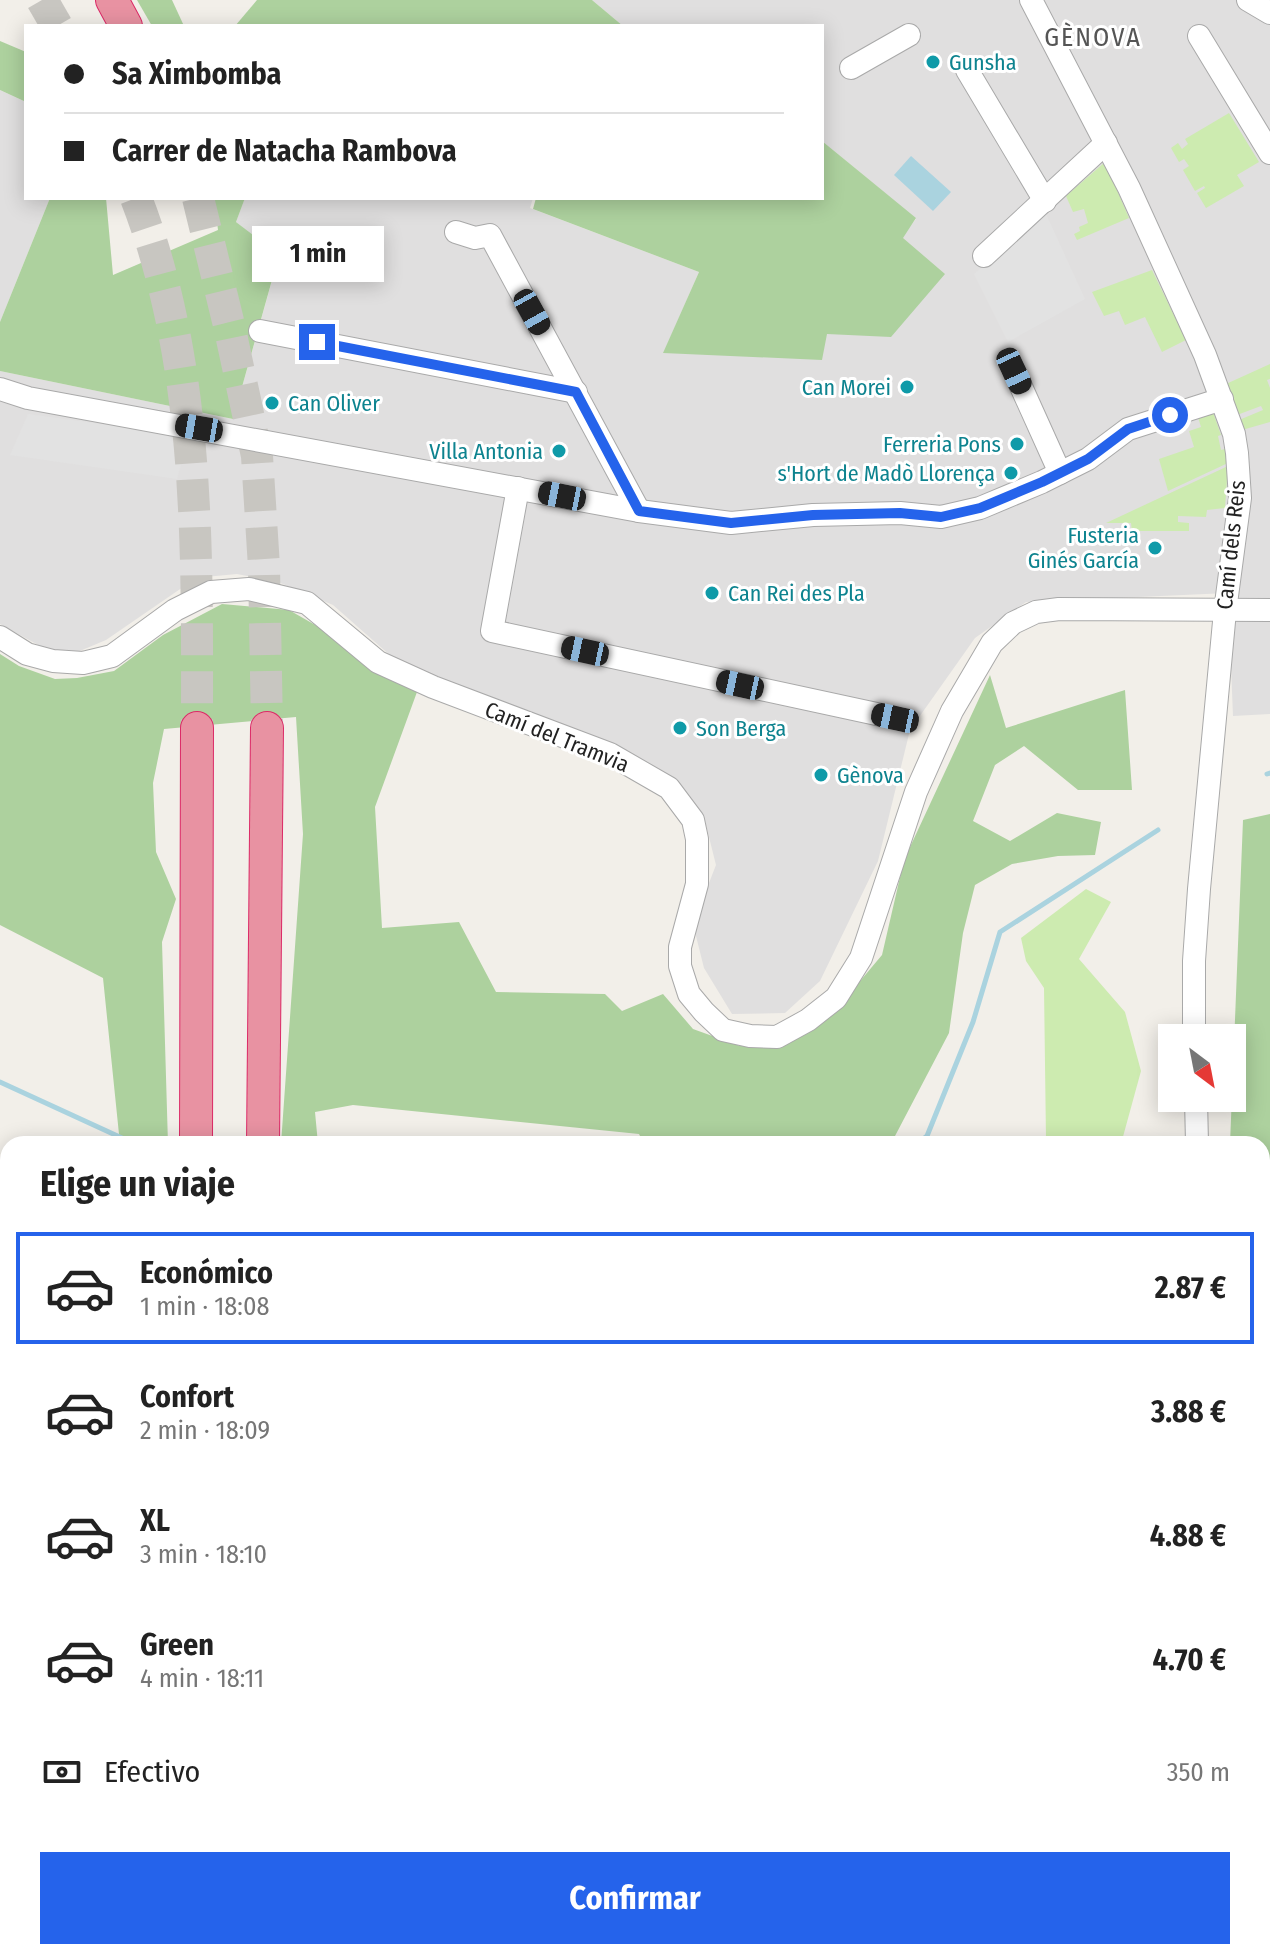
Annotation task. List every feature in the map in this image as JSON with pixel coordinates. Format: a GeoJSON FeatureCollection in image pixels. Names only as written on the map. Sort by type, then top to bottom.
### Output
{"type":"FeatureCollection","features":[{"type":"Feature","properties":{"kind":"highway"},"geometry":{"type":"LineString","coordinates":[[112,0],[125,24]]}},
{"type":"Feature","properties":{"kind":"highway"},"geometry":{"type":"LineString","coordinates":[[196,1136],[197,728]]}},
{"type":"Feature","properties":{"kind":"highway"},"geometry":{"type":"LineString","coordinates":[[263,1136],[267,728]]}},
{"type":"Feature","properties":{"kind":"street","name":"Camí dels Reis"},"geometry":{"type":"LineString","coordinates":[[1031,0],[1106,143],[1174,285],[1222,399],[1237,453],[1240,498],[1225,611],[1199,889],[1194,1024]]}},
{"type":"Feature","properties":{"kind":"street"},"geometry":{"type":"LineString","coordinates":[[1248,0],[1270,13]]}},
{"type":"Feature","properties":{"kind":"street"},"geometry":{"type":"LineString","coordinates":[[851,68],[909,35]]}},
{"type":"Feature","properties":{"kind":"street"},"geometry":{"type":"LineString","coordinates":[[1199,36],[1270,153]]}},
{"type":"Feature","properties":{"kind":"street"},"geometry":{"type":"LineString","coordinates":[[967,70],[1045,201]]}},
{"type":"Feature","properties":{"kind":"street"},"geometry":{"type":"LineString","coordinates":[[984,256],[1106,143]]}},
{"type":"Feature","properties":{"kind":"street"},"geometry":{"type":"LineString","coordinates":[[456,232],[475,238],[490,235],[639,511]]}},
{"type":"Feature","properties":{"kind":"street"},"geometry":{"type":"LineString","coordinates":[[260,331],[576,392]]}},
{"type":"Feature","properties":{"kind":"street"},"geometry":{"type":"LineString","coordinates":[[1014,371],[1060,473]]}},
{"type":"Feature","properties":{"kind":"street"},"geometry":{"type":"LineString","coordinates":[[0,389],[28,398],[639,511],[731,523],[813,515],[900,513],[941,517],[980,508],[1088,459],[1128,429],[1222,399]]}},
{"type":"Feature","properties":{"kind":"street"},"geometry":{"type":"LineString","coordinates":[[518,488],[492,631],[895,718]]}},
{"type":"Feature","properties":{"kind":"street","name":"Camí del Tramvia"},"geometry":{"type":"LineString","coordinates":[[0,637],[27,654],[53,661],[83,663],[112,656],[175,610],[211,592],[249,589],[307,603],[378,662],[433,687],[610,754],[669,788],[693,820],[697,839],[697,884],[680,947],[680,966],[689,994],[723,1030],[750,1036],[777,1037],[808,1020],[836,998],[861,958],[916,792],[952,711],[992,643],[1013,623],[1036,612],[1048,611],[1264,609]]}},
{"type":"Feature","properties":{"kind":"street"},"geometry":{"type":"LineString","coordinates":[[1196,1112],[1197,1136]]}},
{"type":"Feature","properties":{"kind":"shaded area"},"geometry":{"type":"Polygon","coordinates":[[[592,0],[1270,0],[1270,714],[1233,716],[1228,593],[1026,602],[975,638],[910,730],[878,861],[820,981],[785,1013],[732,1014],[704,968],[693,924],[716,865],[705,821],[663,772],[400,664],[333,605],[278,582],[237,574],[205,577],[186,585],[106,640],[75,653],[51,652],[0,624],[0,371],[233,419],[279,256],[236,222],[244,200],[532,200],[530,208],[699,272],[664,352],[826,334],[916,219],[824,143],[824,24],[621,24],[592,0]]]}},
{"type":"Feature","properties":{"kind":"shaded area"},"geometry":{"type":"Polygon","coordinates":[[[0,90],[24,101],[24,200],[49,200],[0,322],[0,90]]]}},
{"type":"Feature","properties":{"kind":"shaded area"},"geometry":{"type":"Polygon","coordinates":[[[1046,214],[1085,299],[1008,342],[974,274],[1046,214]]]}},
{"type":"Feature","properties":{"kind":"shaded area"},"geometry":{"type":"Polygon","coordinates":[[[28,414],[189,436],[177,479],[10,455],[28,414]]]}},
{"type":"Feature","properties":{"kind":"green space"},"geometry":{"type":"Polygon","coordinates":[[[137,0],[172,0],[183,24],[151,24],[137,0]]]}},
{"type":"Feature","properties":{"kind":"green space"},"geometry":{"type":"Polygon","coordinates":[[[257,0],[592,0],[621,24],[237,24],[257,0]]]}},
{"type":"Feature","properties":{"kind":"green space"},"geometry":{"type":"Polygon","coordinates":[[[0,41],[24,51],[24,101],[0,90],[0,41]]]}},
{"type":"Feature","properties":{"kind":"green space"},"geometry":{"type":"Polygon","coordinates":[[[1229,113],[1259,162],[1237,175],[1244,186],[1206,208],[1197,193],[1204,186],[1195,191],[1183,170],[1189,166],[1184,159],[1179,162],[1171,148],[1178,143],[1182,149],[1188,144],[1185,139],[1229,113]]]}},
{"type":"Feature","properties":{"kind":"green space"},"geometry":{"type":"Polygon","coordinates":[[[824,143],[916,218],[903,238],[945,274],[891,337],[827,334],[822,360],[663,353],[699,272],[533,209],[535,200],[824,200],[824,143]]]}},
{"type":"Feature","properties":{"kind":"green space"},"geometry":{"type":"Polygon","coordinates":[[[1105,162],[1129,218],[1077,240],[1074,234],[1080,231],[1079,227],[1088,223],[1084,209],[1073,212],[1066,196],[1105,162]]]}},
{"type":"Feature","properties":{"kind":"green space"},"geometry":{"type":"Polygon","coordinates":[[[49,200],[106,200],[113,275],[218,230],[214,200],[244,200],[236,222],[279,255],[233,419],[0,371],[0,322],[49,200]]]}},
{"type":"Feature","properties":{"kind":"green space"},"geometry":{"type":"Polygon","coordinates":[[[1152,270],[1186,340],[1162,352],[1145,317],[1125,325],[1119,311],[1104,316],[1092,292],[1152,270]]]}},
{"type":"Feature","properties":{"kind":"green space"},"geometry":{"type":"Polygon","coordinates":[[[1270,364],[1270,379],[1267,380],[1270,388],[1270,422],[1242,430],[1239,420],[1263,410],[1261,406],[1237,415],[1226,384],[1270,364]]]}},
{"type":"Feature","properties":{"kind":"green space"},"geometry":{"type":"Polygon","coordinates":[[[1212,409],[1221,435],[1218,436],[1221,450],[1225,449],[1228,463],[1168,491],[1159,459],[1194,447],[1189,431],[1201,427],[1197,414],[1212,409]]]}},
{"type":"Feature","properties":{"kind":"green space"},"geometry":{"type":"Polygon","coordinates":[[[1228,466],[1225,508],[1207,510],[1206,517],[1178,516],[1178,522],[1189,523],[1189,531],[1132,531],[1131,523],[1106,523],[1228,466]]]}},
{"type":"Feature","properties":{"kind":"green space"},"geometry":{"type":"Polygon","coordinates":[[[222,604],[289,610],[324,630],[356,657],[417,692],[375,807],[382,928],[459,922],[496,992],[605,994],[622,1011],[663,994],[693,1029],[740,1046],[775,1044],[845,999],[882,955],[904,860],[990,675],[1006,728],[1125,690],[1132,790],[1078,790],[1024,746],[995,765],[973,821],[1010,841],[1057,813],[1101,822],[1095,855],[1058,856],[1012,864],[975,885],[963,933],[949,1033],[895,1136],[640,1136],[353,1105],[315,1112],[317,1136],[282,1136],[303,834],[296,717],[164,729],[153,783],[156,852],[176,899],[162,942],[168,1136],[119,1136],[103,978],[0,925],[0,654],[19,666],[55,679],[77,678],[114,671],[163,635],[222,604]]]}},
{"type":"Feature","properties":{"kind":"green space"},"geometry":{"type":"Polygon","coordinates":[[[1270,814],[1270,1136],[1230,1136],[1231,1112],[1246,1112],[1246,1024],[1235,1024],[1243,820],[1270,814]]]}},
{"type":"Feature","properties":{"kind":"green space"},"geometry":{"type":"Polygon","coordinates":[[[1086,889],[1111,902],[1079,959],[1125,1012],[1141,1071],[1123,1136],[1046,1136],[1044,988],[1026,961],[1021,938],[1086,889]]]}},
{"type":"Feature","properties":{"kind":"water"},"geometry":{"type":"Polygon","coordinates":[[[911,156],[951,192],[933,211],[894,175],[911,156]]]}},
{"type":"Feature","properties":{"kind":"waterway"},"geometry":{"type":"LineString","coordinates":[[927,1136],[973,1022],[1000,932],[1158,830]]}},
{"type":"Feature","properties":{"kind":"waterway"},"geometry":{"type":"LineString","coordinates":[[0,1082],[118,1136]]}},
{"type":"Feature","properties":{"kind":"tunnel"},"geometry":{"type":"LineString","coordinates":[[42,0],[56,24]]}},
{"type":"Feature","properties":{"kind":"tunnel"},"geometry":{"type":"LineString","coordinates":[[137,200],[157,262],[173,327],[184,393],[195,527],[197,728]]}},
{"type":"Feature","properties":{"kind":"tunnel"},"geometry":{"type":"LineString","coordinates":[[198,200],[257,456],[264,567],[267,728]]}},
{"type":"Feature","properties":{"kind":"place","name":"Gunsha"},"geometry":{"type":"Point","coordinates":[933,62]}},
{"type":"Feature","properties":{"kind":"place","name":"Can Morei"},"geometry":{"type":"Point","coordinates":[907,387]}},
{"type":"Feature","properties":{"kind":"place","name":"Can Oliver"},"geometry":{"type":"Point","coordinates":[272,403]}},
{"type":"Feature","properties":{"kind":"place","name":"Ferreria Pons"},"geometry":{"type":"Point","coordinates":[1017,444]}},
{"type":"Feature","properties":{"kind":"place","name":"Villa Antonia"},"geometry":{"type":"Point","coordinates":[559,451]}},
{"type":"Feature","properties":{"kind":"place","name":"s'Hort de Madò Llorença"},"geometry":{"type":"Point","coordinates":[1011,473]}},
{"type":"Feature","properties":{"kind":"place","name":"Fusteria Ginés García"},"geometry":{"type":"Point","coordinates":[1155,548]}},
{"type":"Feature","properties":{"kind":"place","name":"Can Rei des Pla"},"geometry":{"type":"Point","coordinates":[712,593]}},
{"type":"Feature","properties":{"kind":"place","name":"Son Berga"},"geometry":{"type":"Point","coordinates":[680,728]}},
{"type":"Feature","properties":{"kind":"place","name":"Gènova"},"geometry":{"type":"Point","coordinates":[821,775]}},
{"type":"Feature","properties":{"kind":"district","name":"GÈNOVA"},"geometry":{"type":"Point","coordinates":[1093,37]}},
{"type":"Feature","properties":{"kind":"route"},"geometry":{"type":"LineString","coordinates":[[317,342],[576,392],[639,511],[731,523],[813,515],[900,513],[941,517],[980,508],[1088,459],[1128,429],[1170,415]]}}]}
